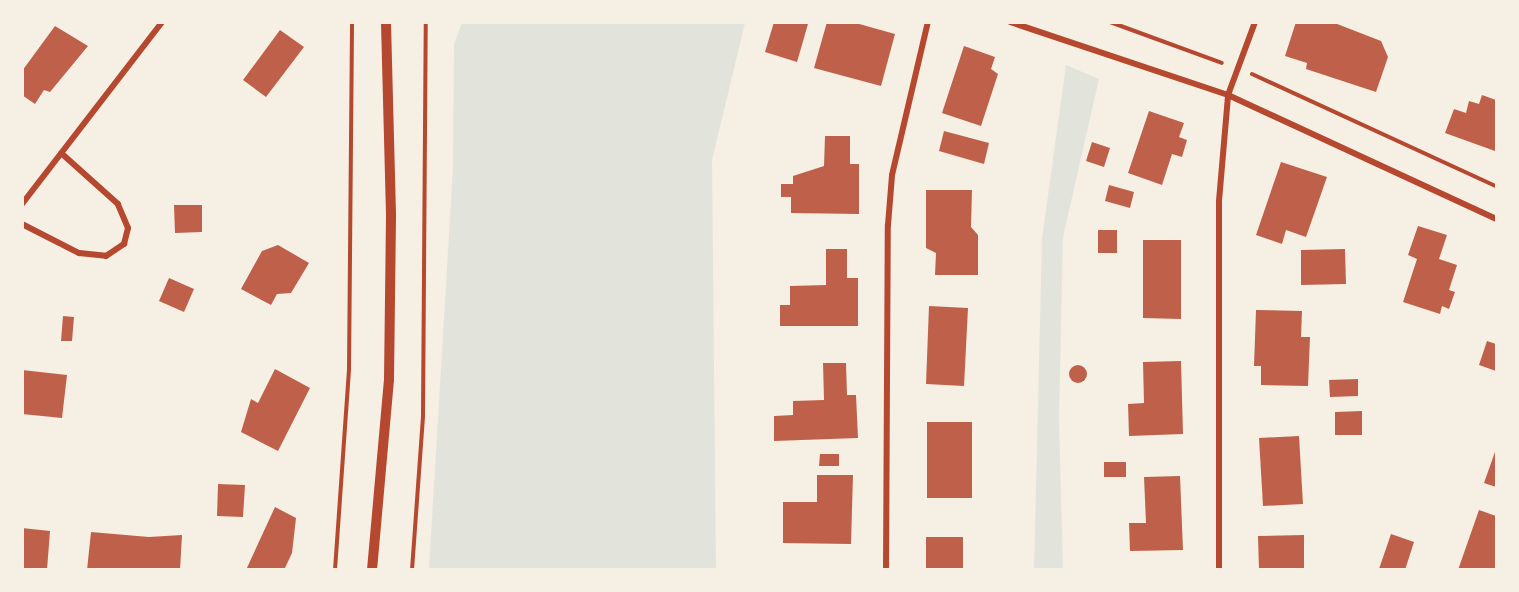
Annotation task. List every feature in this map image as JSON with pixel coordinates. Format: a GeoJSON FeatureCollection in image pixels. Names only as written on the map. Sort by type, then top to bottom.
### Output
{"type":"FeatureCollection","features":[{"type":"Feature","properties":{"kind":"street"},"geometry":{"type":"LineString","coordinates":[[22,204],[162,22]]}},
{"type":"Feature","properties":{"kind":"street"},"geometry":{"type":"LineString","coordinates":[[372,570],[389,380],[391,214],[386,22]]}},
{"type":"Feature","properties":{"kind":"street"},"geometry":{"type":"LineString","coordinates":[[886,570],[891,185],[928,22]]}},
{"type":"Feature","properties":{"kind":"street"},"geometry":{"type":"LineString","coordinates":[[1010,22],[1228,95],[1497,219]]}},
{"type":"Feature","properties":{"kind":"street"},"geometry":{"type":"LineString","coordinates":[[1219,570],[1219,201],[1228,95],[1255,22]]}},
{"type":"Feature","properties":{"kind":"street"},"geometry":{"type":"LineString","coordinates":[[22,224],[79,254],[106,256],[123,244],[128,228],[118,204],[61,153]]}},
{"type":"Feature","properties":{"kind":"path"},"geometry":{"type":"LineString","coordinates":[[335,570],[350,370],[352,22]]}},
{"type":"Feature","properties":{"kind":"path"},"geometry":{"type":"LineString","coordinates":[[412,570],[423,405],[426,22]]}},
{"type":"Feature","properties":{"kind":"path"},"geometry":{"type":"LineString","coordinates":[[1110,22],[1238,69],[1497,186]]}},
{"type":"Feature","properties":{"kind":"shaded area"},"geometry":{"type":"Polygon","coordinates":[[[462,23],[745,23],[712,160],[716,569],[429,569],[453,167],[454,44],[462,23]]]}},
{"type":"Feature","properties":{"kind":"shaded area"},"geometry":{"type":"Polygon","coordinates":[[[1066,65],[1099,79],[1063,237],[1059,419],[1063,569],[1034,569],[1042,239],[1066,65]]]}},
{"type":"Feature","properties":{"kind":"building"},"geometry":{"type":"Polygon","coordinates":[[[774,22],[808,24],[797,62],[765,52],[774,22]]]}},
{"type":"Feature","properties":{"kind":"building"},"geometry":{"type":"Polygon","coordinates":[[[827,22],[852,22],[895,34],[881,86],[814,68],[827,22]]]}},
{"type":"Feature","properties":{"kind":"building"},"geometry":{"type":"Polygon","coordinates":[[[1296,22],[1332,22],[1381,41],[1388,57],[1376,92],[1306,69],[1307,63],[1285,56],[1296,22]]]}},
{"type":"Feature","properties":{"kind":"building"},"geometry":{"type":"Polygon","coordinates":[[[55,26],[88,46],[50,92],[44,90],[35,104],[22,95],[22,71],[55,26]]]}},
{"type":"Feature","properties":{"kind":"building"},"geometry":{"type":"Polygon","coordinates":[[[280,30],[304,47],[266,97],[243,80],[280,30]]]}},
{"type":"Feature","properties":{"kind":"building"},"geometry":{"type":"Polygon","coordinates":[[[964,46],[995,57],[991,69],[998,74],[981,126],[942,113],[964,46]]]}},
{"type":"Feature","properties":{"kind":"building"},"geometry":{"type":"Polygon","coordinates":[[[1482,95],[1496,100],[1495,151],[1445,133],[1454,109],[1466,113],[1469,101],[1479,104],[1482,95]]]}},
{"type":"Feature","properties":{"kind":"building"},"geometry":{"type":"Polygon","coordinates":[[[1149,111],[1184,123],[1179,137],[1187,140],[1182,157],[1172,154],[1162,185],[1128,173],[1149,111]]]}},
{"type":"Feature","properties":{"kind":"building"},"geometry":{"type":"Polygon","coordinates":[[[944,131],[989,143],[984,164],[939,151],[944,131]]]}},
{"type":"Feature","properties":{"kind":"building"},"geometry":{"type":"Polygon","coordinates":[[[825,136],[850,136],[850,164],[859,164],[859,214],[791,213],[791,197],[781,197],[781,184],[793,184],[793,176],[824,166],[825,136]]]}},
{"type":"Feature","properties":{"kind":"building"},"geometry":{"type":"Polygon","coordinates":[[[1092,142],[1110,148],[1104,167],[1086,161],[1092,142]]]}},
{"type":"Feature","properties":{"kind":"building"},"geometry":{"type":"Polygon","coordinates":[[[1281,162],[1327,177],[1306,237],[1286,230],[1282,244],[1256,235],[1281,162]]]}},
{"type":"Feature","properties":{"kind":"building"},"geometry":{"type":"Polygon","coordinates":[[[1109,185],[1134,192],[1130,208],[1105,201],[1109,185]]]}},
{"type":"Feature","properties":{"kind":"building"},"geometry":{"type":"Polygon","coordinates":[[[926,190],[972,190],[971,227],[978,235],[978,275],[935,275],[936,253],[926,248],[926,190]]]}},
{"type":"Feature","properties":{"kind":"building"},"geometry":{"type":"Polygon","coordinates":[[[174,205],[202,205],[202,232],[175,233],[174,205]]]}},
{"type":"Feature","properties":{"kind":"building"},"geometry":{"type":"Polygon","coordinates":[[[1418,226],[1447,235],[1439,259],[1457,265],[1449,290],[1455,292],[1449,309],[1442,306],[1440,314],[1403,302],[1417,259],[1408,255],[1418,226]]]}},
{"type":"Feature","properties":{"kind":"building"},"geometry":{"type":"Polygon","coordinates":[[[1098,230],[1117,230],[1117,253],[1098,253],[1098,230]]]}},
{"type":"Feature","properties":{"kind":"building"},"geometry":{"type":"Polygon","coordinates":[[[1143,240],[1181,240],[1181,319],[1143,318],[1143,240]]]}},
{"type":"Feature","properties":{"kind":"building"},"geometry":{"type":"Polygon","coordinates":[[[278,245],[309,263],[291,293],[277,294],[271,305],[241,289],[262,251],[278,245]]]}},
{"type":"Feature","properties":{"kind":"building"},"geometry":{"type":"Polygon","coordinates":[[[826,249],[847,249],[847,278],[858,278],[858,326],[780,326],[780,305],[790,305],[790,286],[826,285],[826,249]]]}},
{"type":"Feature","properties":{"kind":"building"},"geometry":{"type":"Polygon","coordinates":[[[1345,249],[1346,284],[1301,285],[1301,250],[1345,249]]]}},
{"type":"Feature","properties":{"kind":"building"},"geometry":{"type":"Polygon","coordinates":[[[169,278],[194,289],[184,312],[159,301],[169,278]]]}},
{"type":"Feature","properties":{"kind":"building"},"geometry":{"type":"Polygon","coordinates":[[[929,306],[968,308],[964,386],[926,384],[929,306]]]}},
{"type":"Feature","properties":{"kind":"building"},"geometry":{"type":"Polygon","coordinates":[[[1256,310],[1302,311],[1301,337],[1310,337],[1308,386],[1261,385],[1261,366],[1254,366],[1256,310]]]}},
{"type":"Feature","properties":{"kind":"building"},"geometry":{"type":"Polygon","coordinates":[[[63,316],[74,317],[72,341],[61,341],[63,316]]]}},
{"type":"Feature","properties":{"kind":"building"},"geometry":{"type":"Polygon","coordinates":[[[1487,341],[1496,344],[1496,371],[1479,365],[1487,341]]]}},
{"type":"Feature","properties":{"kind":"building"},"geometry":{"type":"Polygon","coordinates":[[[1181,361],[1183,434],[1129,436],[1128,404],[1144,403],[1143,362],[1181,361]]]}},
{"type":"Feature","properties":{"kind":"building"},"geometry":{"type":"Polygon","coordinates":[[[823,363],[846,363],[847,395],[856,395],[858,438],[774,441],[774,416],[793,415],[793,401],[824,400],[823,363]]]}},
{"type":"Feature","properties":{"kind":"building"},"geometry":{"type":"Polygon","coordinates":[[[1078,365],[1084,368],[1087,374],[1084,380],[1078,383],[1072,380],[1069,374],[1072,368],[1078,365]]]}},
{"type":"Feature","properties":{"kind":"building"},"geometry":{"type":"Polygon","coordinates":[[[275,369],[310,388],[278,451],[241,432],[251,399],[258,403],[275,369]]]}},
{"type":"Feature","properties":{"kind":"building"},"geometry":{"type":"Polygon","coordinates":[[[22,370],[67,375],[62,418],[22,414],[22,370]]]}},
{"type":"Feature","properties":{"kind":"building"},"geometry":{"type":"Polygon","coordinates":[[[1358,379],[1358,396],[1330,397],[1329,380],[1358,379]]]}},
{"type":"Feature","properties":{"kind":"building"},"geometry":{"type":"Polygon","coordinates":[[[1362,411],[1362,435],[1335,435],[1335,412],[1362,411]]]}},
{"type":"Feature","properties":{"kind":"building"},"geometry":{"type":"Polygon","coordinates":[[[927,422],[972,422],[972,498],[927,498],[927,422]]]}},
{"type":"Feature","properties":{"kind":"building"},"geometry":{"type":"Polygon","coordinates":[[[1299,436],[1303,504],[1263,506],[1259,438],[1299,436]]]}},
{"type":"Feature","properties":{"kind":"building"},"geometry":{"type":"Polygon","coordinates":[[[1496,449],[1496,487],[1484,483],[1496,449]]]}},
{"type":"Feature","properties":{"kind":"building"},"geometry":{"type":"Polygon","coordinates":[[[820,454],[839,454],[839,466],[819,466],[820,454]]]}},
{"type":"Feature","properties":{"kind":"building"},"geometry":{"type":"Polygon","coordinates":[[[1104,462],[1126,462],[1126,477],[1104,477],[1104,462]]]}},
{"type":"Feature","properties":{"kind":"building"},"geometry":{"type":"Polygon","coordinates":[[[817,475],[853,475],[851,544],[783,543],[783,502],[817,502],[817,475]]]}},
{"type":"Feature","properties":{"kind":"building"},"geometry":{"type":"Polygon","coordinates":[[[1180,476],[1183,550],[1130,551],[1129,523],[1146,523],[1144,477],[1180,476]]]}},
{"type":"Feature","properties":{"kind":"building"},"geometry":{"type":"Polygon","coordinates":[[[218,484],[245,485],[243,517],[217,516],[218,484]]]}},
{"type":"Feature","properties":{"kind":"building"},"geometry":{"type":"Polygon","coordinates":[[[275,507],[296,518],[292,553],[284,570],[246,570],[275,507]]]}},
{"type":"Feature","properties":{"kind":"building"},"geometry":{"type":"Polygon","coordinates":[[[1479,510],[1496,516],[1496,570],[1458,570],[1479,510]]]}},
{"type":"Feature","properties":{"kind":"building"},"geometry":{"type":"Polygon","coordinates":[[[22,528],[50,531],[47,570],[22,570],[22,528]]]}},
{"type":"Feature","properties":{"kind":"building"},"geometry":{"type":"Polygon","coordinates":[[[91,532],[149,537],[182,535],[180,570],[87,570],[91,532]]]}},
{"type":"Feature","properties":{"kind":"building"},"geometry":{"type":"Polygon","coordinates":[[[1391,534],[1414,542],[1405,570],[1379,569],[1391,534]]]}},
{"type":"Feature","properties":{"kind":"building"},"geometry":{"type":"Polygon","coordinates":[[[1304,535],[1304,570],[1259,570],[1258,536],[1304,535]]]}},
{"type":"Feature","properties":{"kind":"building"},"geometry":{"type":"Polygon","coordinates":[[[926,537],[963,537],[963,570],[926,570],[926,537]]]}}]}
